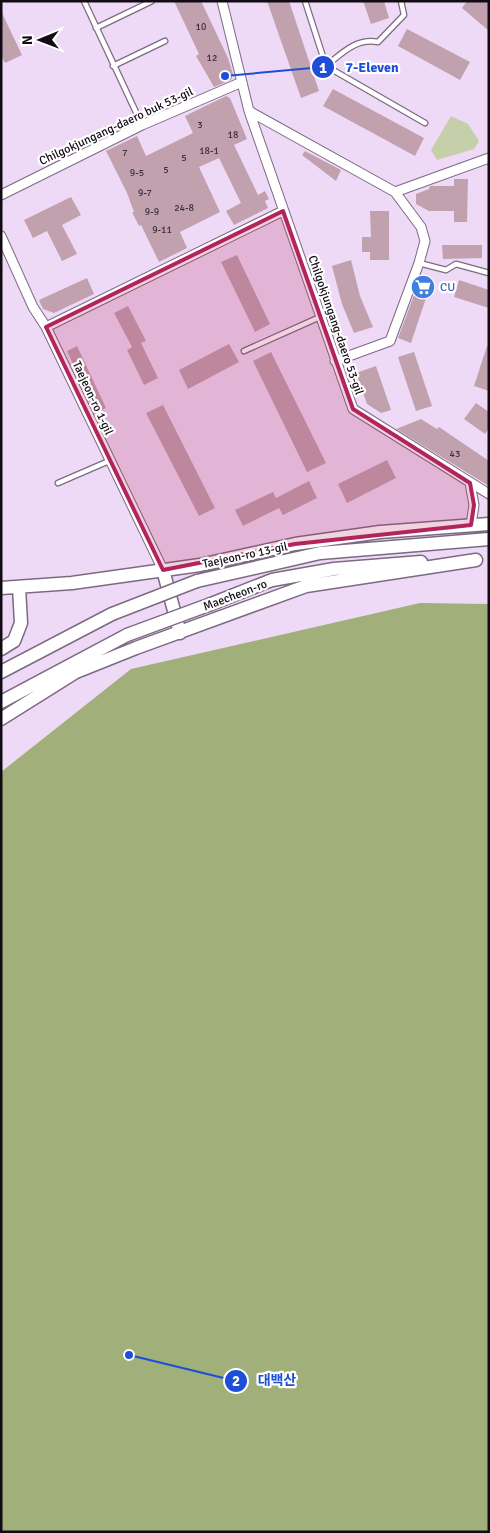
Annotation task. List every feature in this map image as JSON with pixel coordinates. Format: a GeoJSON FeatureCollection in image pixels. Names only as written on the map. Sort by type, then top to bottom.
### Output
{"type":"FeatureCollection","features":[{"type":"Feature","properties":{"kind":"main road","name":"Taejeon-ro 13-gil"},"geometry":{"type":"LineString","coordinates":[[1,588],[72,583],[200,565],[295,544],[380,532],[489,524]]}},
{"type":"Feature","properties":{"kind":"main road","name":"Maecheon-ro"},"geometry":{"type":"LineString","coordinates":[[1,672],[112,614],[198,581],[320,553],[489,539]]}},
{"type":"Feature","properties":{"kind":"main road"},"geometry":{"type":"LineString","coordinates":[[1,719],[76,672],[306,586],[482,560]]}},
{"type":"Feature","properties":{"kind":"main road","name":"Maecheon-ro"},"geometry":{"type":"LineString","coordinates":[[1,702],[127,635],[272,580],[334,569],[405,562],[482,560]]}},
{"type":"Feature","properties":{"kind":"main road"},"geometry":{"type":"LineString","coordinates":[[162,570],[180,633]]}},
{"type":"Feature","properties":{"kind":"main road"},"geometry":{"type":"LineString","coordinates":[[1,649],[14,641],[21,623],[19,587]]}},
{"type":"Feature","properties":{"kind":"street","name":"Chilgokjungang-daero 53-gil"},"geometry":{"type":"LineString","coordinates":[[222,1],[249,111],[353,409],[489,494]]}},
{"type":"Feature","properties":{"kind":"street","name":"Chilgokjungang-daero buk 53-gil"},"geometry":{"type":"LineString","coordinates":[[1,195],[142,125],[242,82]]}},
{"type":"Feature","properties":{"kind":"street"},"geometry":{"type":"LineString","coordinates":[[249,111],[396,192],[421,227],[425,241],[419,263],[390,341],[335,361]]}},
{"type":"Feature","properties":{"kind":"street"},"geometry":{"type":"LineString","coordinates":[[396,192],[489,158]]}},
{"type":"Feature","properties":{"kind":"street"},"geometry":{"type":"LineString","coordinates":[[46,327],[283,211]]}},
{"type":"Feature","properties":{"kind":"street","name":"Taejeon-ro 1-gil"},"geometry":{"type":"LineString","coordinates":[[1,236],[33,307],[46,327],[162,570]]}},
{"type":"Feature","properties":{"kind":"street"},"geometry":{"type":"LineString","coordinates":[[470,483],[474,506],[471,525]]}},
{"type":"Feature","properties":{"kind":"lane"},"geometry":{"type":"LineString","coordinates":[[84,1],[142,125]]}},
{"type":"Feature","properties":{"kind":"lane"},"geometry":{"type":"LineString","coordinates":[[96,28],[152,1]]}},
{"type":"Feature","properties":{"kind":"lane"},"geometry":{"type":"LineString","coordinates":[[305,1],[326,66],[426,123]]}},
{"type":"Feature","properties":{"kind":"lane"},"geometry":{"type":"LineString","coordinates":[[326,66],[350,46],[369,40],[378,42],[404,15],[401,1]]}},
{"type":"Feature","properties":{"kind":"lane"},"geometry":{"type":"LineString","coordinates":[[113,66],[165,41]]}},
{"type":"Feature","properties":{"kind":"lane"},"geometry":{"type":"LineString","coordinates":[[419,263],[446,270],[456,264],[489,273]]}},
{"type":"Feature","properties":{"kind":"lane"},"geometry":{"type":"LineString","coordinates":[[244,351],[320,317]]}},
{"type":"Feature","properties":{"kind":"lane"},"geometry":{"type":"LineString","coordinates":[[58,483],[109,461]]}},
{"type":"Feature","properties":{"kind":"highlighted area"},"geometry":{"type":"Polygon","coordinates":[[[283,211],[353,409],[470,483],[474,505],[471,525],[295,544],[163,570],[46,327],[283,211]]]}},
{"type":"Feature","properties":{"kind":"green space"},"geometry":{"type":"Polygon","coordinates":[[[451,116],[468,124],[479,141],[474,149],[437,160],[431,150],[451,116]]]}},
{"type":"Feature","properties":{"kind":"green space"},"geometry":{"type":"Polygon","coordinates":[[[420,603],[489,604],[489,1532],[1,1532],[1,772],[131,669],[420,603]]]}},
{"type":"Feature","properties":{"kind":"building"},"geometry":{"type":"Polygon","coordinates":[[[174,1],[201,1],[228,58],[233,74],[231,80],[214,87],[196,56],[199,54],[174,1]]]}},
{"type":"Feature","properties":{"kind":"building"},"geometry":{"type":"Polygon","coordinates":[[[267,1],[289,1],[319,91],[301,98],[267,1]]]}},
{"type":"Feature","properties":{"kind":"building"},"geometry":{"type":"Polygon","coordinates":[[[363,1],[384,1],[389,18],[371,24],[363,1]]]}},
{"type":"Feature","properties":{"kind":"building"},"geometry":{"type":"Polygon","coordinates":[[[467,1],[489,1],[489,31],[462,8],[467,1]]]}},
{"type":"Feature","properties":{"kind":"building"},"geometry":{"type":"Polygon","coordinates":[[[1,11],[22,55],[5,63],[1,55],[1,11]]]}},
{"type":"Feature","properties":{"kind":"building"},"geometry":{"type":"Polygon","coordinates":[[[407,29],[470,62],[460,80],[398,46],[407,29]]]}},
{"type":"Feature","properties":{"kind":"building"},"geometry":{"type":"Polygon","coordinates":[[[333,89],[424,138],[415,156],[323,106],[333,89]]]}},
{"type":"Feature","properties":{"kind":"building"},"geometry":{"type":"Polygon","coordinates":[[[226,96],[230,98],[247,139],[234,145],[258,195],[265,191],[269,199],[265,201],[268,208],[234,225],[226,211],[241,203],[219,158],[199,167],[220,212],[180,232],[187,248],[159,262],[141,225],[139,226],[132,212],[134,212],[127,193],[106,151],[137,136],[146,156],[193,133],[185,116],[226,96]]]}},
{"type":"Feature","properties":{"kind":"building"},"geometry":{"type":"Polygon","coordinates":[[[305,151],[341,170],[336,181],[302,155],[305,151]]]}},
{"type":"Feature","properties":{"kind":"building"},"geometry":{"type":"Polygon","coordinates":[[[454,179],[468,179],[467,222],[454,222],[454,211],[429,211],[416,204],[416,194],[429,189],[430,186],[454,186],[454,179]]]}},
{"type":"Feature","properties":{"kind":"building"},"geometry":{"type":"Polygon","coordinates":[[[71,197],[81,215],[62,225],[77,254],[62,261],[47,231],[33,238],[24,220],[71,197]]]}},
{"type":"Feature","properties":{"kind":"building"},"geometry":{"type":"Polygon","coordinates":[[[370,211],[389,211],[389,260],[370,260],[370,252],[362,252],[362,237],[371,237],[370,211]]]}},
{"type":"Feature","properties":{"kind":"building"},"geometry":{"type":"Polygon","coordinates":[[[442,245],[482,245],[482,258],[443,259],[442,245]]]}},
{"type":"Feature","properties":{"kind":"building"},"geometry":{"type":"Polygon","coordinates":[[[237,255],[270,324],[255,332],[221,262],[237,255]]]}},
{"type":"Feature","properties":{"kind":"building"},"geometry":{"type":"Polygon","coordinates":[[[351,260],[360,296],[373,327],[354,333],[342,304],[332,266],[351,260]]]}},
{"type":"Feature","properties":{"kind":"building"},"geometry":{"type":"Polygon","coordinates":[[[87,278],[94,294],[54,313],[43,309],[39,300],[87,278]]]}},
{"type":"Feature","properties":{"kind":"building"},"geometry":{"type":"Polygon","coordinates":[[[420,279],[431,283],[411,343],[398,338],[420,279]]]}},
{"type":"Feature","properties":{"kind":"building"},"geometry":{"type":"Polygon","coordinates":[[[459,280],[489,290],[489,308],[454,297],[459,280]]]}},
{"type":"Feature","properties":{"kind":"building"},"geometry":{"type":"Polygon","coordinates":[[[128,306],[146,341],[141,343],[158,378],[144,385],[127,350],[132,347],[114,313],[128,306]]]}},
{"type":"Feature","properties":{"kind":"building"},"geometry":{"type":"Polygon","coordinates":[[[229,344],[239,362],[188,389],[179,370],[229,344]]]}},
{"type":"Feature","properties":{"kind":"building"},"geometry":{"type":"Polygon","coordinates":[[[77,346],[106,408],[95,413],[67,351],[77,346]]]}},
{"type":"Feature","properties":{"kind":"building"},"geometry":{"type":"Polygon","coordinates":[[[487,346],[489,346],[489,391],[474,386],[487,346]]]}},
{"type":"Feature","properties":{"kind":"building"},"geometry":{"type":"Polygon","coordinates":[[[271,352],[326,463],[307,472],[253,361],[271,352]]]}},
{"type":"Feature","properties":{"kind":"building"},"geometry":{"type":"Polygon","coordinates":[[[414,352],[432,406],[416,411],[398,357],[414,352]]]}},
{"type":"Feature","properties":{"kind":"building"},"geometry":{"type":"Polygon","coordinates":[[[376,366],[391,410],[381,413],[367,404],[356,373],[376,366]]]}},
{"type":"Feature","properties":{"kind":"building"},"geometry":{"type":"Polygon","coordinates":[[[476,403],[489,412],[489,428],[485,434],[464,419],[476,403]]]}},
{"type":"Feature","properties":{"kind":"building"},"geometry":{"type":"Polygon","coordinates":[[[163,405],[215,508],[199,516],[146,413],[163,405]]]}},
{"type":"Feature","properties":{"kind":"building"},"geometry":{"type":"Polygon","coordinates":[[[421,419],[437,429],[439,427],[489,461],[489,486],[396,429],[421,419]]]}},
{"type":"Feature","properties":{"kind":"building"},"geometry":{"type":"Polygon","coordinates":[[[387,460],[396,478],[347,503],[338,484],[387,460]]]}},
{"type":"Feature","properties":{"kind":"building"},"geometry":{"type":"Polygon","coordinates":[[[309,481],[317,498],[283,515],[279,508],[243,526],[235,510],[273,492],[276,498],[309,481]]]}},
{"type":"Feature","properties":{"kind":"place","name":"7-Eleven"},"geometry":{"type":"Point","coordinates":[225,76]}},
{"type":"Feature","properties":{"kind":"place","name":"CU"},"geometry":{"type":"Point","coordinates":[423,287]}},
{"type":"Feature","properties":{"kind":"place","name":"대백산"},"geometry":{"type":"Point","coordinates":[129,1355]}}]}
